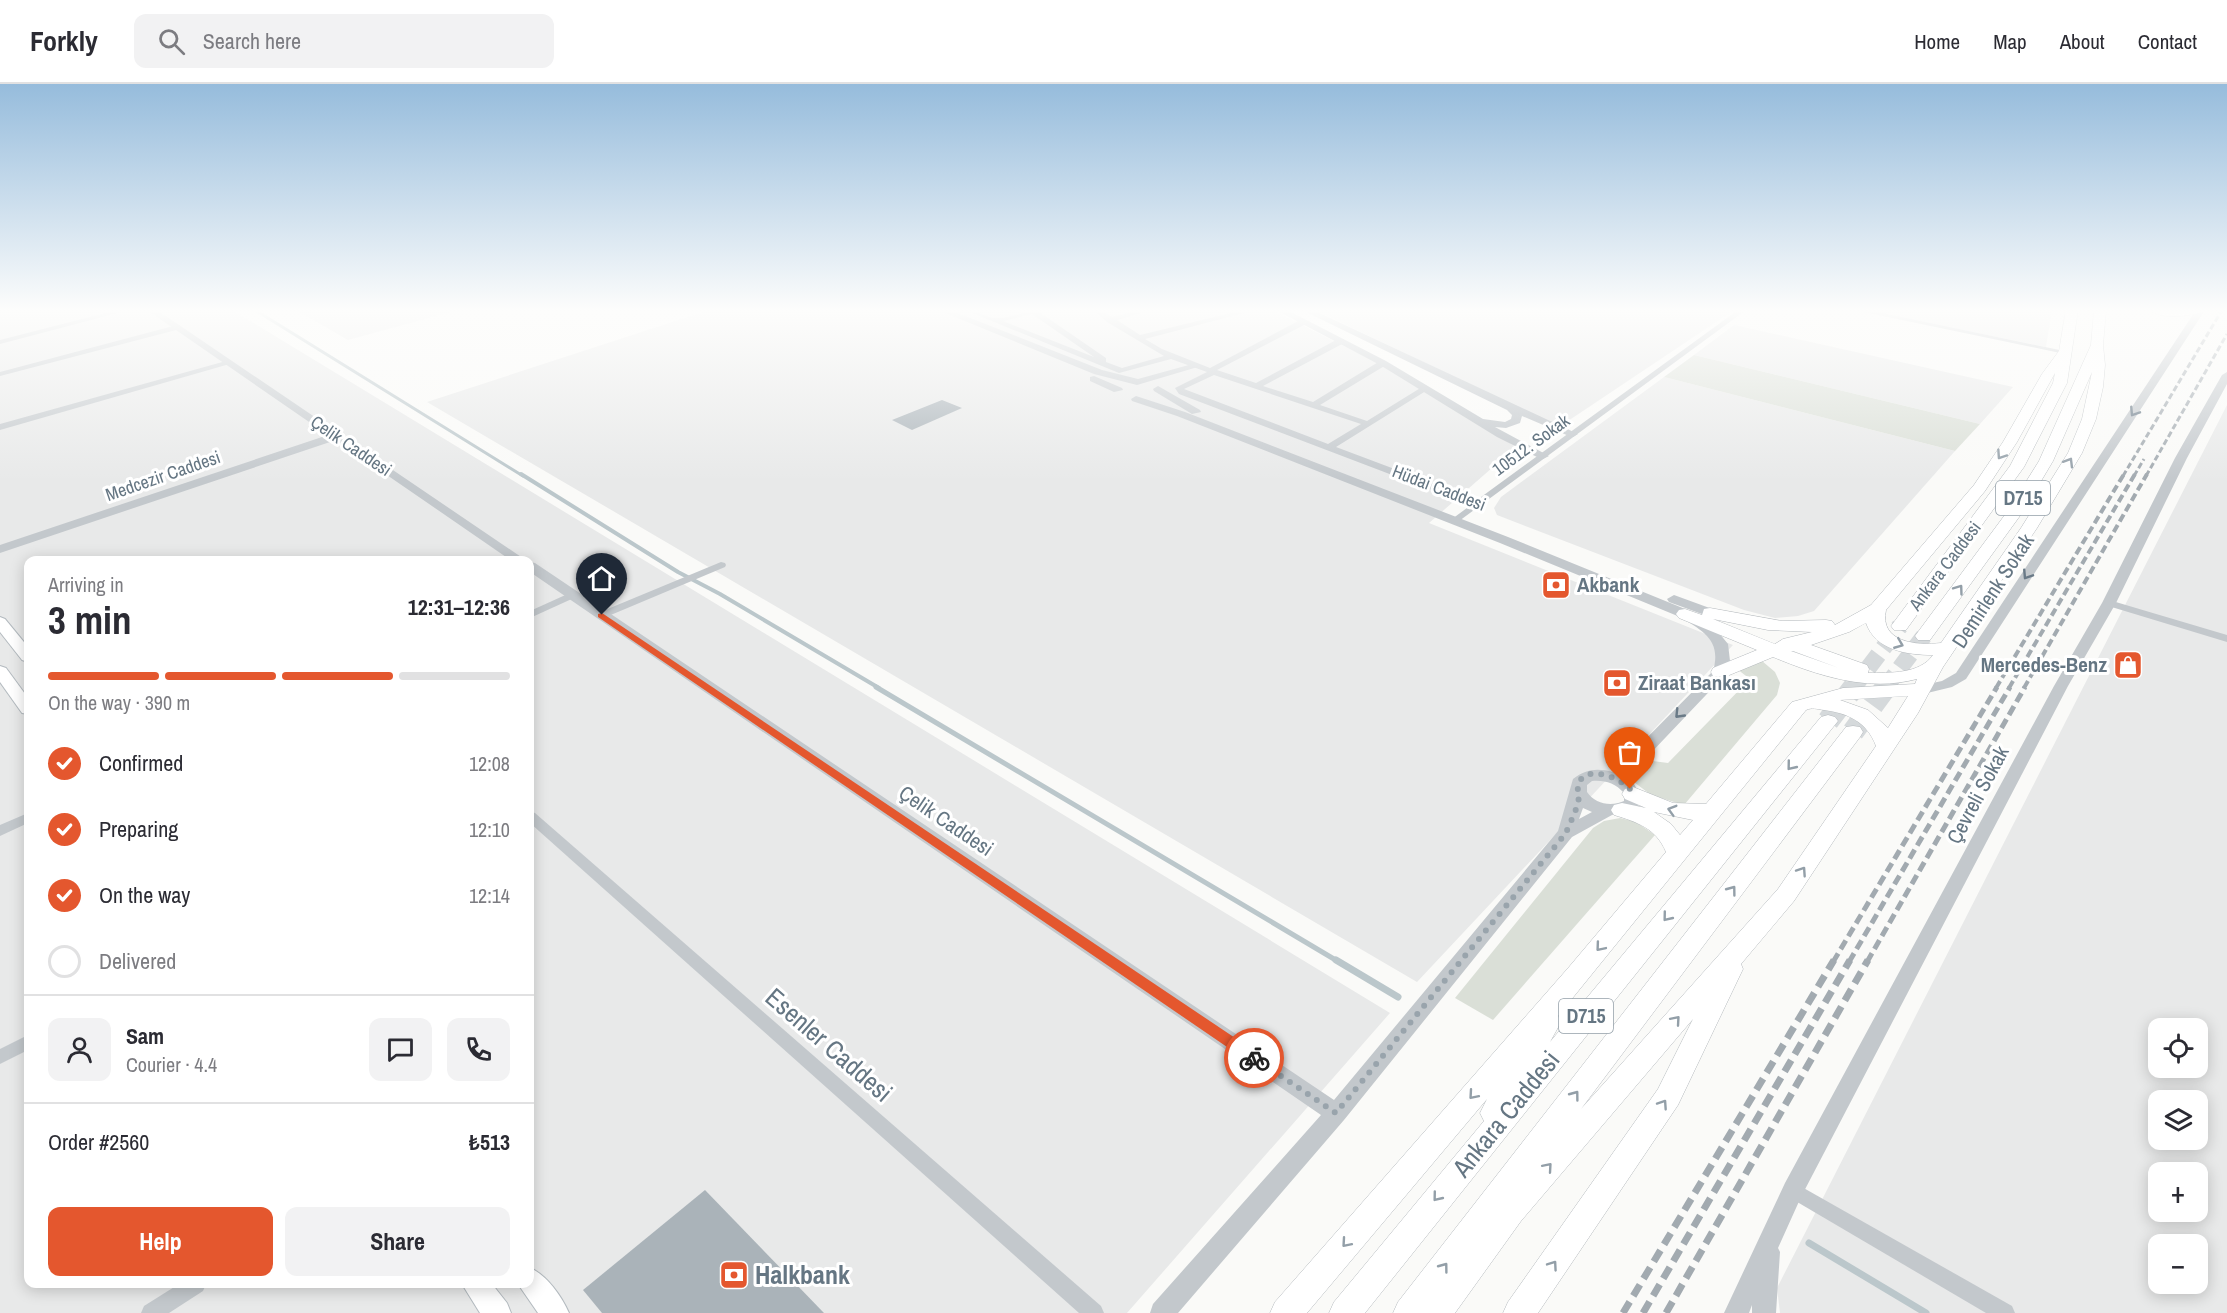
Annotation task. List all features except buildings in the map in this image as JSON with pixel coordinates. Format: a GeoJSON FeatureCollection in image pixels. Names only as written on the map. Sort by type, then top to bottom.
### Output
{"type":"FeatureCollection","features":[{"type":"Feature","properties":{"kind":"highway"},"geometry":{"type":"LineString","coordinates":[[1720,672],[1851,624],[1877,609],[1980,488],[2010,442],[2053,367]]}},
{"type":"Feature","properties":{"kind":"highway","name":"Ankara Caddesi"},"geometry":{"type":"LineString","coordinates":[[1900,626],[2017,466],[2060,383],[2063,367]]}},
{"type":"Feature","properties":{"kind":"highway","name":"Ankara Caddesi"},"geometry":{"type":"LineString","coordinates":[[1924,636],[2014,513],[2046,461],[2087,367]]}},
{"type":"Feature","properties":{"kind":"highway"},"geometry":{"type":"LineString","coordinates":[[1286,1313],[1578,974],[1800,706],[1816,698],[1900,687],[1933,668],[2029,528],[2075,453],[2089,419],[2099,367]]}},
{"type":"Feature","properties":{"kind":"highway"},"geometry":{"type":"LineString","coordinates":[[1710,613],[1774,625],[1817,626],[1846,618],[1873,599],[1894,589]]}},
{"type":"Feature","properties":{"kind":"highway"},"geometry":{"type":"LineString","coordinates":[[1877,609],[1874,618],[1876,628],[1896,644],[1918,650],[1947,648]]}},
{"type":"Feature","properties":{"kind":"highway"},"geometry":{"type":"LineString","coordinates":[[1710,613],[1900,687]]}},
{"type":"Feature","properties":{"kind":"highway"},"geometry":{"type":"LineString","coordinates":[[1685,614],[1833,674],[1850,678],[1900,687],[1915,675],[1933,668]]}},
{"type":"Feature","properties":{"kind":"highway"},"geometry":{"type":"LineString","coordinates":[[1436,1313],[1510,1211],[1786,895],[1908,713],[1900,687]]}},
{"type":"Feature","properties":{"kind":"highway"},"geometry":{"type":"LineString","coordinates":[[1794,712],[1809,705],[1823,704],[1852,710],[1877,726],[1886,746]]}},
{"type":"Feature","properties":{"kind":"highway","name":"Ankara Caddesi"},"geometry":{"type":"LineString","coordinates":[[1345,1313],[1828,721]]}},
{"type":"Feature","properties":{"kind":"highway","name":"Ankara Caddesi"},"geometry":{"type":"LineString","coordinates":[[1409,1313],[1852,732]]}},
{"type":"Feature","properties":{"kind":"highway"},"geometry":{"type":"LineString","coordinates":[[1621,804],[1656,805],[1684,813],[1715,810]]}},
{"type":"Feature","properties":{"kind":"highway"},"geometry":{"type":"LineString","coordinates":[[1621,804],[1660,824],[1678,853]]}},
{"type":"Feature","properties":{"kind":"highway"},"geometry":{"type":"LineString","coordinates":[[1519,1313],[1668,1097],[1744,943]]}},
{"type":"Feature","properties":{"kind":"highway"},"geometry":{"type":"LineString","coordinates":[[1457,1173],[1578,974]]}},
{"type":"Feature","properties":{"kind":"main road"},"geometry":{"type":"LineString","coordinates":[[0,622],[24,652]]}},
{"type":"Feature","properties":{"kind":"main road"},"geometry":{"type":"LineString","coordinates":[[0,671],[24,704]]}},
{"type":"Feature","properties":{"kind":"main road"},"geometry":{"type":"LineString","coordinates":[[534,1286],[555,1313]]}},
{"type":"Feature","properties":{"kind":"main road"},"geometry":{"type":"LineString","coordinates":[[479,1288],[498,1313]]}},
{"type":"Feature","properties":{"kind":"street"},"geometry":{"type":"LineString","coordinates":[[0,374],[25,367]]}},
{"type":"Feature","properties":{"kind":"street"},"geometry":{"type":"LineString","coordinates":[[0,427],[213,367]]}},
{"type":"Feature","properties":{"kind":"street","name":"Çelik Caddesi"},"geometry":{"type":"LineString","coordinates":[[236,367],[514,556]]}},
{"type":"Feature","properties":{"kind":"street"},"geometry":{"type":"LineString","coordinates":[[1070,367],[1119,390],[1125,384],[1191,367]]}},
{"type":"Feature","properties":{"kind":"street"},"geometry":{"type":"LineString","coordinates":[[1086,367],[1138,382]]}},
{"type":"Feature","properties":{"kind":"street"},"geometry":{"type":"LineString","coordinates":[[1112,367],[1122,371],[1134,367]]}},
{"type":"Feature","properties":{"kind":"street"},"geometry":{"type":"LineString","coordinates":[[1136,399],[1153,396],[1158,389],[1194,367]]}},
{"type":"Feature","properties":{"kind":"street"},"geometry":{"type":"LineString","coordinates":[[1200,367],[1369,424]]}},
{"type":"Feature","properties":{"kind":"street"},"geometry":{"type":"LineString","coordinates":[[1219,367],[1179,388],[1182,392],[1478,504]]}},
{"type":"Feature","properties":{"kind":"street"},"geometry":{"type":"LineString","coordinates":[[1258,386],[1292,367]]}},
{"type":"Feature","properties":{"kind":"street"},"geometry":{"type":"LineString","coordinates":[[1314,405],[1376,367]]}},
{"type":"Feature","properties":{"kind":"street"},"geometry":{"type":"LineString","coordinates":[[1390,367],[1473,418],[1543,456]]}},
{"type":"Feature","properties":{"kind":"street"},"geometry":{"type":"LineString","coordinates":[[1426,367],[1511,408],[1573,434]]}},
{"type":"Feature","properties":{"kind":"street","name":"10512. Sokak"},"geometry":{"type":"LineString","coordinates":[[1458,518],[1664,367]]}},
{"type":"Feature","properties":{"kind":"street","name":"Demirlenk Sokak"},"geometry":{"type":"LineString","coordinates":[[1900,687],[1947,684],[1961,676],[2163,367]]}},
{"type":"Feature","properties":{"kind":"street","name":"Çevreli Sokak"},"geometry":{"type":"LineString","coordinates":[[1736,1313],[1793,1190],[2061,686],[2109,603],[2181,458],[2227,375]]}},
{"type":"Feature","properties":{"kind":"street","name":"Hüdai Caddesi"},"geometry":{"type":"LineString","coordinates":[[1138,382],[1153,385],[1206,416],[1458,518],[1685,614],[1711,632],[1721,643],[1725,657],[1720,672]]}},
{"type":"Feature","properties":{"kind":"street"},"geometry":{"type":"LineString","coordinates":[[1328,448],[1425,389]]}},
{"type":"Feature","properties":{"kind":"street","name":"Hüdai Caddesi"},"geometry":{"type":"LineString","coordinates":[[1119,390],[1124,396],[1182,414],[1710,613]]}},
{"type":"Feature","properties":{"kind":"street"},"geometry":{"type":"LineString","coordinates":[[1473,418],[1506,425],[1516,421],[1517,415],[1511,408]]}},
{"type":"Feature","properties":{"kind":"street","name":"Medcezir Caddesi"},"geometry":{"type":"LineString","coordinates":[[0,549],[338,436]]}},
{"type":"Feature","properties":{"kind":"street"},"geometry":{"type":"LineString","coordinates":[[602,615],[721,566]]}},
{"type":"Feature","properties":{"kind":"street","name":"Çelik Caddesi"},"geometry":{"type":"LineString","coordinates":[[534,569],[1336,1113]]}},
{"type":"Feature","properties":{"kind":"street"},"geometry":{"type":"LineString","coordinates":[[534,613],[572,596]]}},
{"type":"Feature","properties":{"kind":"street"},"geometry":{"type":"LineString","coordinates":[[2109,603],[2227,639]]}},
{"type":"Feature","properties":{"kind":"street"},"geometry":{"type":"LineString","coordinates":[[1616,779],[1720,672]]}},
{"type":"Feature","properties":{"kind":"street"},"geometry":{"type":"LineString","coordinates":[[1162,1313],[1336,1113],[1566,833],[1579,793],[1579,783],[1588,776],[1604,775],[1629,787],[1621,804],[1566,833]]}},
{"type":"Feature","properties":{"kind":"street"},"geometry":{"type":"LineString","coordinates":[[1579,793],[1593,805],[1621,804]]}},
{"type":"Feature","properties":{"kind":"street"},"geometry":{"type":"LineString","coordinates":[[0,831],[24,820]]}},
{"type":"Feature","properties":{"kind":"street","name":"Esenler Caddesi"},"geometry":{"type":"LineString","coordinates":[[534,820],[1094,1313]]}},
{"type":"Feature","properties":{"kind":"street"},"geometry":{"type":"LineString","coordinates":[[0,1057],[24,1044]]}},
{"type":"Feature","properties":{"kind":"street"},"geometry":{"type":"LineString","coordinates":[[1793,1190],[2005,1313]]}},
{"type":"Feature","properties":{"kind":"street"},"geometry":{"type":"LineString","coordinates":[[1764,1313],[1770,1237]]}},
{"type":"Feature","properties":{"kind":"street"},"geometry":{"type":"LineString","coordinates":[[151,1313],[190,1288]]}},
{"type":"Feature","properties":{"kind":"shaded area"},"geometry":{"type":"Polygon","coordinates":[[[0,367],[326,367],[1390,1013],[1127,1313],[0,1313],[0,367]]]}},
{"type":"Feature","properties":{"kind":"shaded area"},"geometry":{"type":"Polygon","coordinates":[[[533,367],[1387,367],[1516,447],[1429,523],[1733,645],[1417,982],[427,402],[533,367]]]}},
{"type":"Feature","properties":{"kind":"shaded area"},"geometry":{"type":"Polygon","coordinates":[[[1435,367],[1648,367],[1559,427],[1435,367]]]}},
{"type":"Feature","properties":{"kind":"shaded area"},"geometry":{"type":"Polygon","coordinates":[[[1677,367],[1745,367],[1980,424],[1955,451],[1664,377],[1677,367]]]}},
{"type":"Feature","properties":{"kind":"shaded area"},"geometry":{"type":"Polygon","coordinates":[[[1745,367],[1925,367],[2013,387],[1980,424],[1745,367]]]}},
{"type":"Feature","properties":{"kind":"shaded area"},"geometry":{"type":"Polygon","coordinates":[[[1664,377],[1955,451],[1814,611],[1798,616],[1775,618],[1744,610],[1497,515],[1494,508],[1501,497],[1664,377]]]}},
{"type":"Feature","properties":{"kind":"shaded area"},"geometry":{"type":"Polygon","coordinates":[[[2227,405],[2227,1313],[1780,1313],[1777,1288],[2227,405]]]}},
{"type":"Feature","properties":{"kind":"shaded area"},"geometry":{"type":"Polygon","coordinates":[[[1762,661],[1775,672],[1780,683],[1777,695],[1684,805],[1651,795],[1626,776],[1645,760],[1668,763],[1750,679],[1737,669],[1762,661]]]}},
{"type":"Feature","properties":{"kind":"shaded area"},"geometry":{"type":"Polygon","coordinates":[[[1620,818],[1636,822],[1655,835],[1493,1020],[1455,998],[1593,828],[1604,821],[1620,818]]]}},
{"type":"Feature","properties":{"kind":"waterway"},"geometry":{"type":"LineString","coordinates":[[348,367],[523,476]]}},
{"type":"Feature","properties":{"kind":"waterway"},"geometry":{"type":"LineString","coordinates":[[521,474],[678,572],[720,594],[879,688]]}},
{"type":"Feature","properties":{"kind":"waterway"},"geometry":{"type":"LineString","coordinates":[[876,687],[1339,962]]}},
{"type":"Feature","properties":{"kind":"waterway"},"geometry":{"type":"LineString","coordinates":[[1336,960],[1398,997]]}},
{"type":"Feature","properties":{"kind":"waterway"},"geometry":{"type":"LineString","coordinates":[[1809,1243],[1926,1313]]}},
{"type":"Feature","properties":{"kind":"tunnel"},"geometry":{"type":"LineString","coordinates":[[1853,688],[1900,626]]}},
{"type":"Feature","properties":{"kind":"tunnel"},"geometry":{"type":"LineString","coordinates":[[1885,688],[1924,636]]}},
{"type":"Feature","properties":{"kind":"tunnel"},"geometry":{"type":"LineString","coordinates":[[1828,721],[1854,687]]}},
{"type":"Feature","properties":{"kind":"tunnel"},"geometry":{"type":"LineString","coordinates":[[1853,732],[1886,687]]}},
{"type":"Feature","properties":{"kind":"railway"},"geometry":{"type":"LineString","coordinates":[[2123,476],[2188,367]]}},
{"type":"Feature","properties":{"kind":"railway"},"geometry":{"type":"LineString","coordinates":[[2146,476],[2208,367]]}},
{"type":"Feature","properties":{"kind":"railway"},"geometry":{"type":"LineString","coordinates":[[2134,476],[2144,459]]}},
{"type":"Feature","properties":{"kind":"railway"},"geometry":{"type":"LineString","coordinates":[[1996,688],[2124,474]]}},
{"type":"Feature","properties":{"kind":"railway"},"geometry":{"type":"LineString","coordinates":[[2009,688],[2135,474]]}},
{"type":"Feature","properties":{"kind":"railway"},"geometry":{"type":"LineString","coordinates":[[2024,688],[2147,474]]}},
{"type":"Feature","properties":{"kind":"railway"},"geometry":{"type":"LineString","coordinates":[[1833,962],[1997,687]]}},
{"type":"Feature","properties":{"kind":"railway"},"geometry":{"type":"LineString","coordinates":[[1849,962],[2010,687]]}},
{"type":"Feature","properties":{"kind":"railway"},"geometry":{"type":"LineString","coordinates":[[1867,962],[2025,687]]}},
{"type":"Feature","properties":{"kind":"railway"},"geometry":{"type":"LineString","coordinates":[[1623,1313],[1834,960]]}},
{"type":"Feature","properties":{"kind":"railway"},"geometry":{"type":"LineString","coordinates":[[1643,1313],[1850,960]]}},
{"type":"Feature","properties":{"kind":"railway"},"geometry":{"type":"LineString","coordinates":[[1666,1313],[1868,960]]}},
{"type":"Feature","properties":{"kind":"way so far"},"geometry":{"type":"LineString","coordinates":[[1254,1058],[1336,1113],[1566,833],[1577,805],[1580,780],[1592,775],[1604,775],[1619,780],[1630,789]]}},
{"type":"Feature","properties":{"kind":"place","name":"Akbank"},"geometry":{"type":"Point","coordinates":[1556,585]}},
{"type":"Feature","properties":{"kind":"place","name":"Mercedes-Benz"},"geometry":{"type":"Point","coordinates":[2128,665]}},
{"type":"Feature","properties":{"kind":"place","name":"Ziraat Bankası"},"geometry":{"type":"Point","coordinates":[1617,683]}},
{"type":"Feature","properties":{"kind":"place","name":"Halkbank"},"geometry":{"type":"Point","coordinates":[734,1275]}},
{"type":"Feature","properties":{"kind":"route"},"geometry":{"type":"LineString","coordinates":[[602,615],[1254,1058]]}}]}
